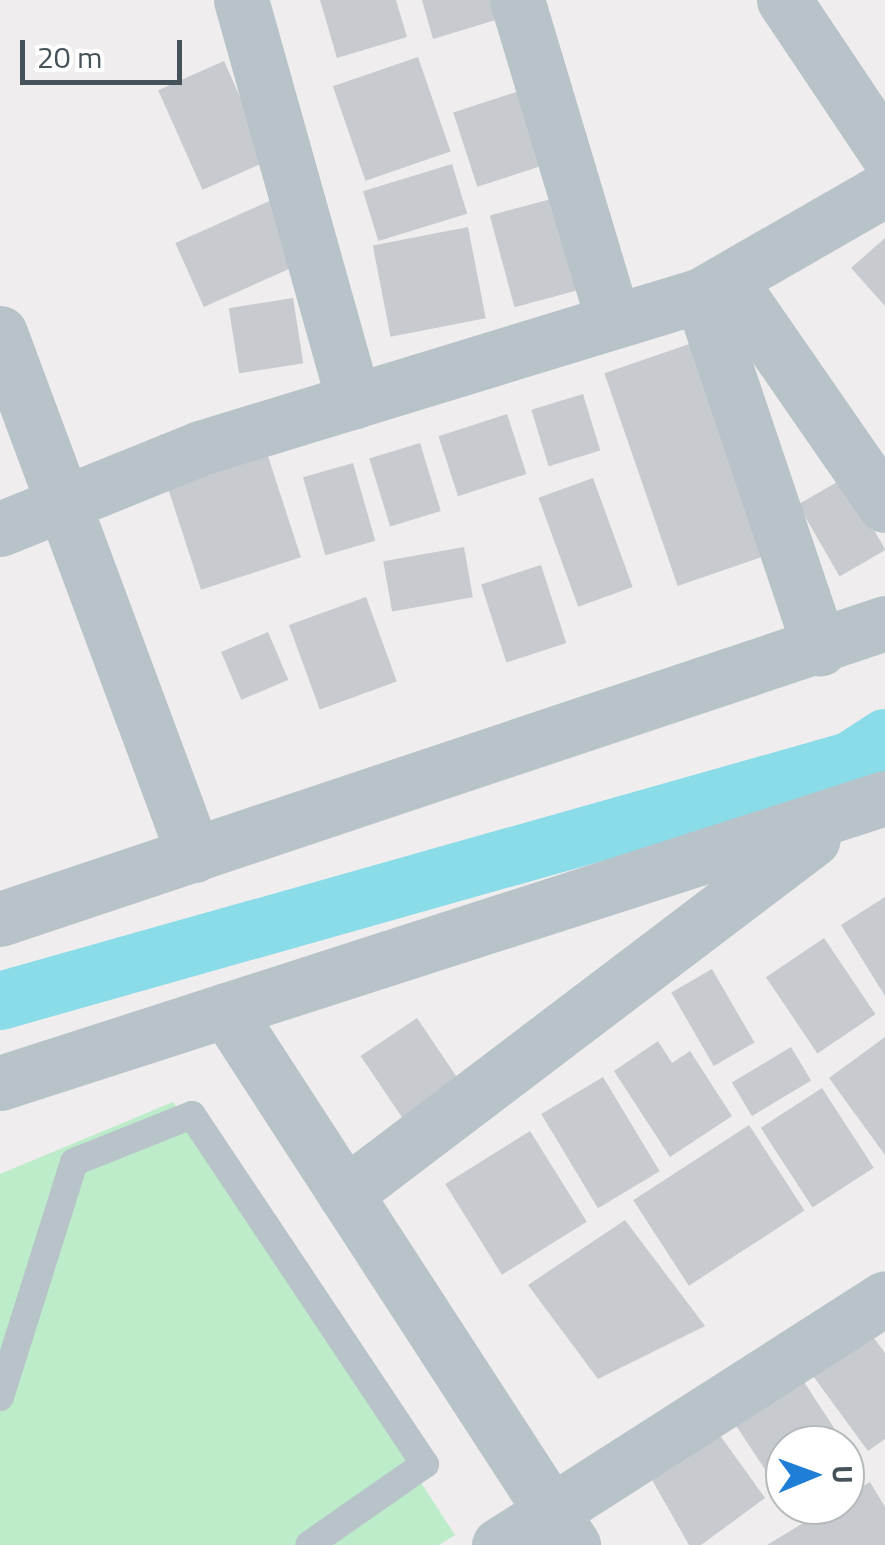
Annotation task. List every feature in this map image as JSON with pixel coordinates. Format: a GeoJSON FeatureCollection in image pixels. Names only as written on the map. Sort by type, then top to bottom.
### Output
{"type":"FeatureCollection","features":[{"type":"Feature","properties":{"kind":"street"},"geometry":{"type":"LineString","coordinates":[[240,0],[354,401]]}},
{"type":"Feature","properties":{"kind":"street"},"geometry":{"type":"LineString","coordinates":[[517,0],[613,320]]}},
{"type":"Feature","properties":{"kind":"street"},"geometry":{"type":"LineString","coordinates":[[784,0],[885,152]]}},
{"type":"Feature","properties":{"kind":"street"},"geometry":{"type":"LineString","coordinates":[[0,529],[200,448],[716,289],[885,189]]}},
{"type":"Feature","properties":{"kind":"street"},"geometry":{"type":"LineString","coordinates":[[716,289],[885,505]]}},
{"type":"Feature","properties":{"kind":"street"},"geometry":{"type":"LineString","coordinates":[[716,289],[820,650]]}},
{"type":"Feature","properties":{"kind":"street"},"geometry":{"type":"LineString","coordinates":[[0,333],[61,506],[194,855]]}},
{"type":"Feature","properties":{"kind":"street"},"geometry":{"type":"LineString","coordinates":[[0,919],[820,650],[885,623]]}},
{"type":"Feature","properties":{"kind":"street"},"geometry":{"type":"LineString","coordinates":[[0,1083],[865,806]]}},
{"type":"Feature","properties":{"kind":"street"},"geometry":{"type":"LineString","coordinates":[[345,1194],[865,806]]}},
{"type":"Feature","properties":{"kind":"street"},"geometry":{"type":"LineString","coordinates":[[226,1010],[562,1528]]}},
{"type":"Feature","properties":{"kind":"street"},"geometry":{"type":"LineString","coordinates":[[500,1545],[562,1528],[885,1298]]}},
{"type":"Feature","properties":{"kind":"lane"},"geometry":{"type":"LineString","coordinates":[[0,1397],[74,1162],[192,1115],[424,1464],[309,1545]]}},
{"type":"Feature","properties":{"kind":"green space"},"geometry":{"type":"Polygon","coordinates":[[[173,1102],[455,1535],[439,1545],[0,1545],[0,1174],[173,1102]]]}},
{"type":"Feature","properties":{"kind":"building"},"geometry":{"type":"Polygon","coordinates":[[[320,0],[396,0],[407,37],[337,58],[320,0]]]}},
{"type":"Feature","properties":{"kind":"building"},"geometry":{"type":"Polygon","coordinates":[[[422,0],[504,0],[509,16],[433,39],[422,0]]]}},
{"type":"Feature","properties":{"kind":"building"},"geometry":{"type":"Polygon","coordinates":[[[418,57],[451,152],[365,181],[333,86],[418,57]]]}},
{"type":"Feature","properties":{"kind":"building"},"geometry":{"type":"Polygon","coordinates":[[[224,61],[268,161],[203,190],[158,90],[224,61]]]}},
{"type":"Feature","properties":{"kind":"building"},"geometry":{"type":"Polygon","coordinates":[[[535,86],[559,160],[477,187],[453,113],[535,86]]]}},
{"type":"Feature","properties":{"kind":"building"},"geometry":{"type":"Polygon","coordinates":[[[452,164],[467,214],[378,241],[363,191],[452,164]]]}},
{"type":"Feature","properties":{"kind":"building"},"geometry":{"type":"Polygon","coordinates":[[[570,194],[595,286],[514,307],[490,215],[570,194]]]}},
{"type":"Feature","properties":{"kind":"building"},"geometry":{"type":"Polygon","coordinates":[[[274,199],[302,263],[204,307],[175,243],[274,199]]]}},
{"type":"Feature","properties":{"kind":"building"},"geometry":{"type":"Polygon","coordinates":[[[468,227],[486,318],[391,337],[373,246],[468,227]]]}},
{"type":"Feature","properties":{"kind":"building"},"geometry":{"type":"Polygon","coordinates":[[[885,238],[885,306],[851,268],[885,238]]]}},
{"type":"Feature","properties":{"kind":"building"},"geometry":{"type":"Polygon","coordinates":[[[293,298],[303,363],[239,373],[229,308],[293,298]]]}},
{"type":"Feature","properties":{"kind":"building"},"geometry":{"type":"Polygon","coordinates":[[[698,341],[771,554],[678,586],[604,373],[698,341]]]}},
{"type":"Feature","properties":{"kind":"building"},"geometry":{"type":"Polygon","coordinates":[[[583,394],[600,450],[549,466],[531,410],[583,394]]]}},
{"type":"Feature","properties":{"kind":"building"},"geometry":{"type":"Polygon","coordinates":[[[507,414],[526,474],[458,496],[439,436],[507,414]]]}},
{"type":"Feature","properties":{"kind":"building"},"geometry":{"type":"Polygon","coordinates":[[[420,443],[441,511],[390,526],[369,458],[420,443]]]}},
{"type":"Feature","properties":{"kind":"building"},"geometry":{"type":"Polygon","coordinates":[[[265,447],[301,557],[201,590],[165,479],[265,447]]]}},
{"type":"Feature","properties":{"kind":"building"},"geometry":{"type":"Polygon","coordinates":[[[353,463],[375,541],[325,555],[303,477],[353,463]]]}},
{"type":"Feature","properties":{"kind":"building"},"geometry":{"type":"Polygon","coordinates":[[[593,478],[633,587],[578,607],[538,498],[593,478]]]}},
{"type":"Feature","properties":{"kind":"building"},"geometry":{"type":"Polygon","coordinates":[[[844,478],[885,550],[840,576],[798,504],[844,478]]]}},
{"type":"Feature","properties":{"kind":"building"},"geometry":{"type":"Polygon","coordinates":[[[464,547],[473,597],[392,611],[383,561],[464,547]]]}},
{"type":"Feature","properties":{"kind":"building"},"geometry":{"type":"Polygon","coordinates":[[[541,565],[566,643],[506,662],[481,584],[541,565]]]}},
{"type":"Feature","properties":{"kind":"building"},"geometry":{"type":"Polygon","coordinates":[[[366,597],[397,682],[320,710],[289,625],[366,597]]]}},
{"type":"Feature","properties":{"kind":"building"},"geometry":{"type":"Polygon","coordinates":[[[268,632],[288,680],[241,700],[221,652],[268,632]]]}},
{"type":"Feature","properties":{"kind":"building"},"geometry":{"type":"Polygon","coordinates":[[[885,897],[885,996],[841,925],[885,897]]]}},
{"type":"Feature","properties":{"kind":"building"},"geometry":{"type":"Polygon","coordinates":[[[824,938],[875,1014],[817,1053],[766,977],[824,938]]]}},
{"type":"Feature","properties":{"kind":"building"},"geometry":{"type":"Polygon","coordinates":[[[712,969],[755,1043],[714,1066],[671,993],[712,969]]]}},
{"type":"Feature","properties":{"kind":"building"},"geometry":{"type":"Polygon","coordinates":[[[417,1018],[466,1091],[410,1129],[361,1056],[417,1018]]]}},
{"type":"Feature","properties":{"kind":"building"},"geometry":{"type":"Polygon","coordinates":[[[885,1037],[885,1155],[829,1078],[885,1037]]]}},
{"type":"Feature","properties":{"kind":"building"},"geometry":{"type":"Polygon","coordinates":[[[658,1041],[672,1063],[690,1051],[732,1116],[670,1157],[614,1071],[658,1041]]]}},
{"type":"Feature","properties":{"kind":"building"},"geometry":{"type":"Polygon","coordinates":[[[791,1047],[811,1080],[752,1116],[732,1083],[791,1047]]]}},
{"type":"Feature","properties":{"kind":"building"},"geometry":{"type":"Polygon","coordinates":[[[603,1077],[660,1171],[598,1208],[541,1114],[603,1077]]]}},
{"type":"Feature","properties":{"kind":"building"},"geometry":{"type":"Polygon","coordinates":[[[822,1088],[874,1168],[813,1207],[761,1128],[822,1088]]]}},
{"type":"Feature","properties":{"kind":"building"},"geometry":{"type":"Polygon","coordinates":[[[749,1125],[805,1211],[689,1286],[633,1200],[749,1125]]]}},
{"type":"Feature","properties":{"kind":"building"},"geometry":{"type":"Polygon","coordinates":[[[530,1131],[587,1222],[502,1275],[445,1184],[530,1131]]]}},
{"type":"Feature","properties":{"kind":"building"},"geometry":{"type":"Polygon","coordinates":[[[625,1220],[705,1326],[598,1379],[528,1285],[625,1220]]]}},
{"type":"Feature","properties":{"kind":"building"},"geometry":{"type":"Polygon","coordinates":[[[862,1322],[885,1353],[885,1439],[868,1451],[865,1425],[849,1425],[805,1365],[862,1322]]]}},
{"type":"Feature","properties":{"kind":"building"},"geometry":{"type":"Polygon","coordinates":[[[802,1379],[832,1425],[765,1425],[765,1470],[735,1424],[802,1379]]]}},
{"type":"Feature","properties":{"kind":"building"},"geometry":{"type":"Polygon","coordinates":[[[711,1423],[765,1498],[701,1545],[689,1545],[643,1464],[711,1423]]]}},
{"type":"Feature","properties":{"kind":"building"},"geometry":{"type":"Polygon","coordinates":[[[870,1482],[885,1507],[885,1545],[767,1545],[800,1525],[865,1525],[865,1485],[870,1482]]]}},
{"type":"Feature","properties":{"kind":"waterway"},"geometry":{"type":"LineString","coordinates":[[0,1001],[850,761],[885,738]]}}]}
